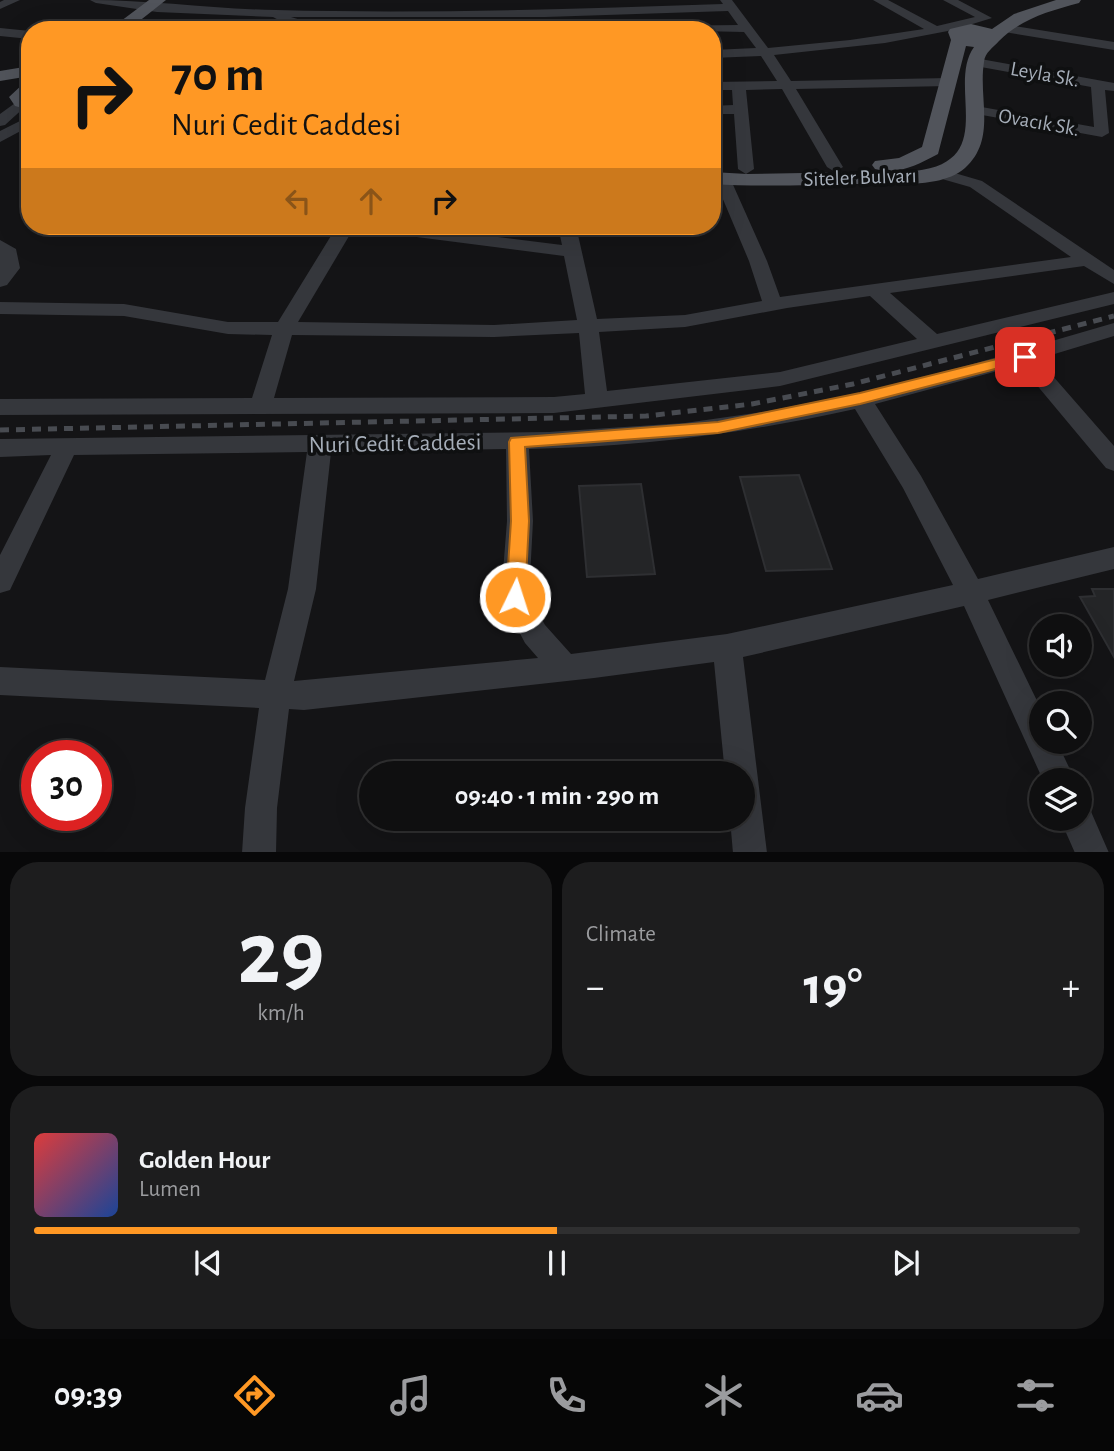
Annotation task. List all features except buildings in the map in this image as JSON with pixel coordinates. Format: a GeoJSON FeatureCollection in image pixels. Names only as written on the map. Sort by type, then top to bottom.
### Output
{"type":"FeatureCollection","features":[{"type":"Feature","properties":{"kind":"main road"},"geometry":{"type":"LineString","coordinates":[[962,34],[986,18],[1047,0]]}},
{"type":"Feature","properties":{"kind":"main road"},"geometry":{"type":"LineString","coordinates":[[975,62],[979,51],[994,36],[1043,8],[1074,0]]}},
{"type":"Feature","properties":{"kind":"main road"},"geometry":{"type":"LineString","coordinates":[[131,21],[159,3]]}},
{"type":"Feature","properties":{"kind":"main road"},"geometry":{"type":"LineString","coordinates":[[140,21],[159,3]]}},
{"type":"Feature","properties":{"kind":"main road"},"geometry":{"type":"LineString","coordinates":[[962,34],[994,36]]}},
{"type":"Feature","properties":{"kind":"main road","name":"Siteler Bulvarı"},"geometry":{"type":"LineString","coordinates":[[721,173],[746,169],[903,163],[931,150],[962,34]]}},
{"type":"Feature","properties":{"kind":"main road","name":"Siteler Bulvarı"},"geometry":{"type":"LineString","coordinates":[[721,174],[915,177],[941,174],[960,162],[974,138],[975,62]]}},
{"type":"Feature","properties":{"kind":"main road"},"geometry":{"type":"LineString","coordinates":[[0,78],[21,73]]}},
{"type":"Feature","properties":{"kind":"main road"},"geometry":{"type":"LineString","coordinates":[[0,78],[21,94]]}},
{"type":"Feature","properties":{"kind":"street"},"geometry":{"type":"LineString","coordinates":[[0,6],[14,0]]}},
{"type":"Feature","properties":{"kind":"street"},"geometry":{"type":"LineString","coordinates":[[96,0],[159,3],[281,16],[544,6],[728,4],[788,86],[835,167]]}},
{"type":"Feature","properties":{"kind":"street"},"geometry":{"type":"LineString","coordinates":[[272,21],[304,2],[323,0]]}},
{"type":"Feature","properties":{"kind":"street"},"geometry":{"type":"LineString","coordinates":[[879,0],[934,30]]}},
{"type":"Feature","properties":{"kind":"street"},"geometry":{"type":"LineString","coordinates":[[949,0],[986,18]]}},
{"type":"Feature","properties":{"kind":"street"},"geometry":{"type":"LineString","coordinates":[[281,16],[297,21]]}},
{"type":"Feature","properties":{"kind":"street"},"geometry":{"type":"LineString","coordinates":[[721,54],[766,53],[900,35],[986,18]]}},
{"type":"Feature","properties":{"kind":"street"},"geometry":{"type":"LineString","coordinates":[[721,28],[747,27]]}},
{"type":"Feature","properties":{"kind":"street"},"geometry":{"type":"LineString","coordinates":[[0,32],[21,34]]}},
{"type":"Feature","properties":{"kind":"street"},"geometry":{"type":"LineString","coordinates":[[900,35],[962,34]]}},
{"type":"Feature","properties":{"kind":"street"},"geometry":{"type":"LineString","coordinates":[[994,36],[1114,46]]}},
{"type":"Feature","properties":{"kind":"street","name":"Leyla Sk."},"geometry":{"type":"LineString","coordinates":[[975,62],[1114,87]]}},
{"type":"Feature","properties":{"kind":"street"},"geometry":{"type":"LineString","coordinates":[[721,86],[949,82]]}},
{"type":"Feature","properties":{"kind":"street","name":"Ovacık Sk."},"geometry":{"type":"LineString","coordinates":[[976,110],[1102,133],[1098,84]]}},
{"type":"Feature","properties":{"kind":"street"},"geometry":{"type":"LineString","coordinates":[[740,86],[746,169]]}},
{"type":"Feature","properties":{"kind":"street"},"geometry":{"type":"LineString","coordinates":[[0,122],[21,96]]}},
{"type":"Feature","properties":{"kind":"street"},"geometry":{"type":"LineString","coordinates":[[721,110],[741,109]]}},
{"type":"Feature","properties":{"kind":"street"},"geometry":{"type":"LineString","coordinates":[[0,136],[21,125]]}},
{"type":"Feature","properties":{"kind":"street"},"geometry":{"type":"LineString","coordinates":[[941,174],[976,184],[1114,278]]}},
{"type":"Feature","properties":{"kind":"street"},"geometry":{"type":"LineString","coordinates":[[721,186],[758,261],[773,305]]}},
{"type":"Feature","properties":{"kind":"street"},"geometry":{"type":"LineString","coordinates":[[261,406],[284,329],[341,235]]}},
{"type":"Feature","properties":{"kind":"street"},"geometry":{"type":"LineString","coordinates":[[442,235],[570,251]]}},
{"type":"Feature","properties":{"kind":"street"},"geometry":{"type":"LineString","coordinates":[[569,235],[588,326],[597,402]]}},
{"type":"Feature","properties":{"kind":"street"},"geometry":{"type":"LineString","coordinates":[[0,245],[10,253],[11,268],[0,281]]}},
{"type":"Feature","properties":{"kind":"street"},"geometry":{"type":"LineString","coordinates":[[0,308],[124,310],[228,328],[494,331],[685,321],[773,305],[1086,260]]}},
{"type":"Feature","properties":{"kind":"street"},"geometry":{"type":"LineString","coordinates":[[875,290],[933,342]]}},
{"type":"Feature","properties":{"kind":"street","name":"Nuri Cedit Caddesi"},"geometry":{"type":"LineString","coordinates":[[0,407],[540,405],[597,402],[780,379],[1114,298]]}},
{"type":"Feature","properties":{"kind":"street","name":"Nuri Cedit Caddesi"},"geometry":{"type":"LineString","coordinates":[[0,448],[517,442],[718,427],[860,399],[1025,357],[1114,329]]}},
{"type":"Feature","properties":{"kind":"street"},"geometry":{"type":"LineString","coordinates":[[1025,357],[1114,462]]}},
{"type":"Feature","properties":{"kind":"street"},"geometry":{"type":"LineString","coordinates":[[860,399],[912,483],[971,592],[1053,768]]}},
{"type":"Feature","properties":{"kind":"street"},"geometry":{"type":"LineString","coordinates":[[517,442],[520,521],[515,597],[535,634],[565,668]]}},
{"type":"Feature","properties":{"kind":"street"},"geometry":{"type":"LineString","coordinates":[[259,852],[261,808],[276,695],[302,589],[320,444]]}},
{"type":"Feature","properties":{"kind":"street"},"geometry":{"type":"LineString","coordinates":[[0,582],[67,446]]}},
{"type":"Feature","properties":{"kind":"street"},"geometry":{"type":"LineString","coordinates":[[0,681],[304,696],[565,668],[727,647],[1114,558]]}},
{"type":"Feature","properties":{"kind":"street"},"geometry":{"type":"LineString","coordinates":[[727,647],[740,761]]}},
{"type":"Feature","properties":{"kind":"street"},"geometry":{"type":"LineString","coordinates":[[748,831],[750,852]]}},
{"type":"Feature","properties":{"kind":"street"},"geometry":{"type":"LineString","coordinates":[[1083,831],[1093,852]]}},
{"type":"Feature","properties":{"kind":"railway"},"geometry":{"type":"LineString","coordinates":[[0,430],[646,416],[752,404],[853,384],[1114,316]]}},
{"type":"Feature","properties":{"kind":"route"},"geometry":{"type":"LineString","coordinates":[[515,597],[520,521],[517,442],[669,433],[718,427],[860,399],[1025,357]]}}]}
